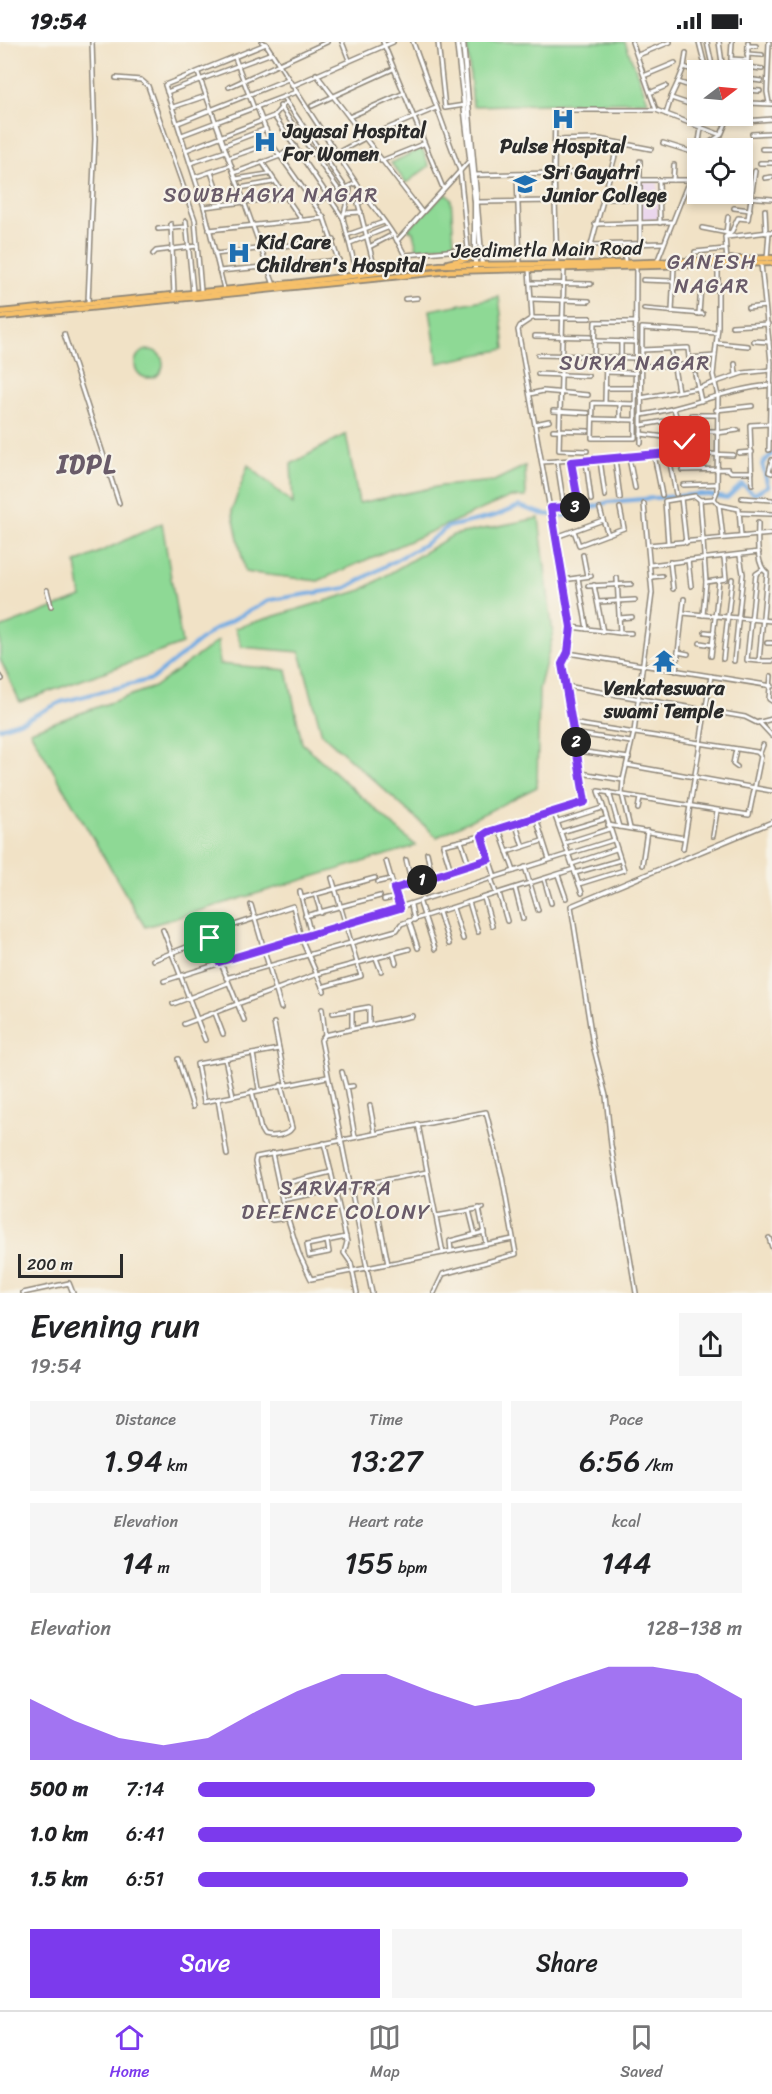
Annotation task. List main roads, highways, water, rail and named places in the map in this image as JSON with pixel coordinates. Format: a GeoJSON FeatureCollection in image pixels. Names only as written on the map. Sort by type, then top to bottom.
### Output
{"type":"FeatureCollection","features":[{"type":"Feature","properties":{"kind":"main road"},"geometry":{"type":"LineString","coordinates":[[440,266],[475,257]]}},
{"type":"Feature","properties":{"kind":"main road","name":"Jeedimetla Main Road"},"geometry":{"type":"LineString","coordinates":[[482,267],[564,268],[615,266],[625,263],[770,258]]}},
{"type":"Feature","properties":{"kind":"main road","name":"Jeedimetla Main Road"},"geometry":{"type":"LineString","coordinates":[[0,318],[244,290],[482,267],[520,265],[718,266],[772,263]]}},
{"type":"Feature","properties":{"kind":"main road","name":"Jeedimetla Main Road"},"geometry":{"type":"LineString","coordinates":[[0,312],[201,291],[244,290],[440,266],[475,268]]}},
{"type":"Feature","properties":{"kind":"waterway"},"geometry":{"type":"LineString","coordinates":[[0,728],[25,720],[61,702],[152,679],[212,631],[270,600],[346,588],[425,544],[448,527],[495,516],[519,506],[543,514],[564,516],[609,502],[701,494],[727,498],[742,484],[754,494],[768,486],[762,464],[772,454]]}},
{"type":"Feature","properties":{"kind":"place","name":"Pulse Hospital"},"geometry":{"type":"Point","coordinates":[563,119]}},
{"type":"Feature","properties":{"kind":"place","name":"Jayasai Hospital For Women"},"geometry":{"type":"Point","coordinates":[265,142]}},
{"type":"Feature","properties":{"kind":"place","name":"Sri Gayatri Junior College"},"geometry":{"type":"Point","coordinates":[525,184]}},
{"type":"Feature","properties":{"kind":"place","name":"Kid Care Children's Hospital"},"geometry":{"type":"Point","coordinates":[239,253]}},
{"type":"Feature","properties":{"kind":"place","name":"Venkateswara swami Temple"},"geometry":{"type":"Point","coordinates":[664,661]}},
{"type":"Feature","properties":{"kind":"district","name":"SOWBHAGYA NAGAR"},"geometry":{"type":"Point","coordinates":[271,195]}},
{"type":"Feature","properties":{"kind":"district","name":"GANESH NAGAR"},"geometry":{"type":"Point","coordinates":[712,274]}},
{"type":"Feature","properties":{"kind":"district","name":"SURYA NAGAR"},"geometry":{"type":"Point","coordinates":[635,363]}},
{"type":"Feature","properties":{"kind":"district","name":"IDPL"},"geometry":{"type":"Point","coordinates":[87,464]}},
{"type":"Feature","properties":{"kind":"district","name":"SARVATRA DEFENCE COLONY"},"geometry":{"type":"Point","coordinates":[336,1200]}}]}
